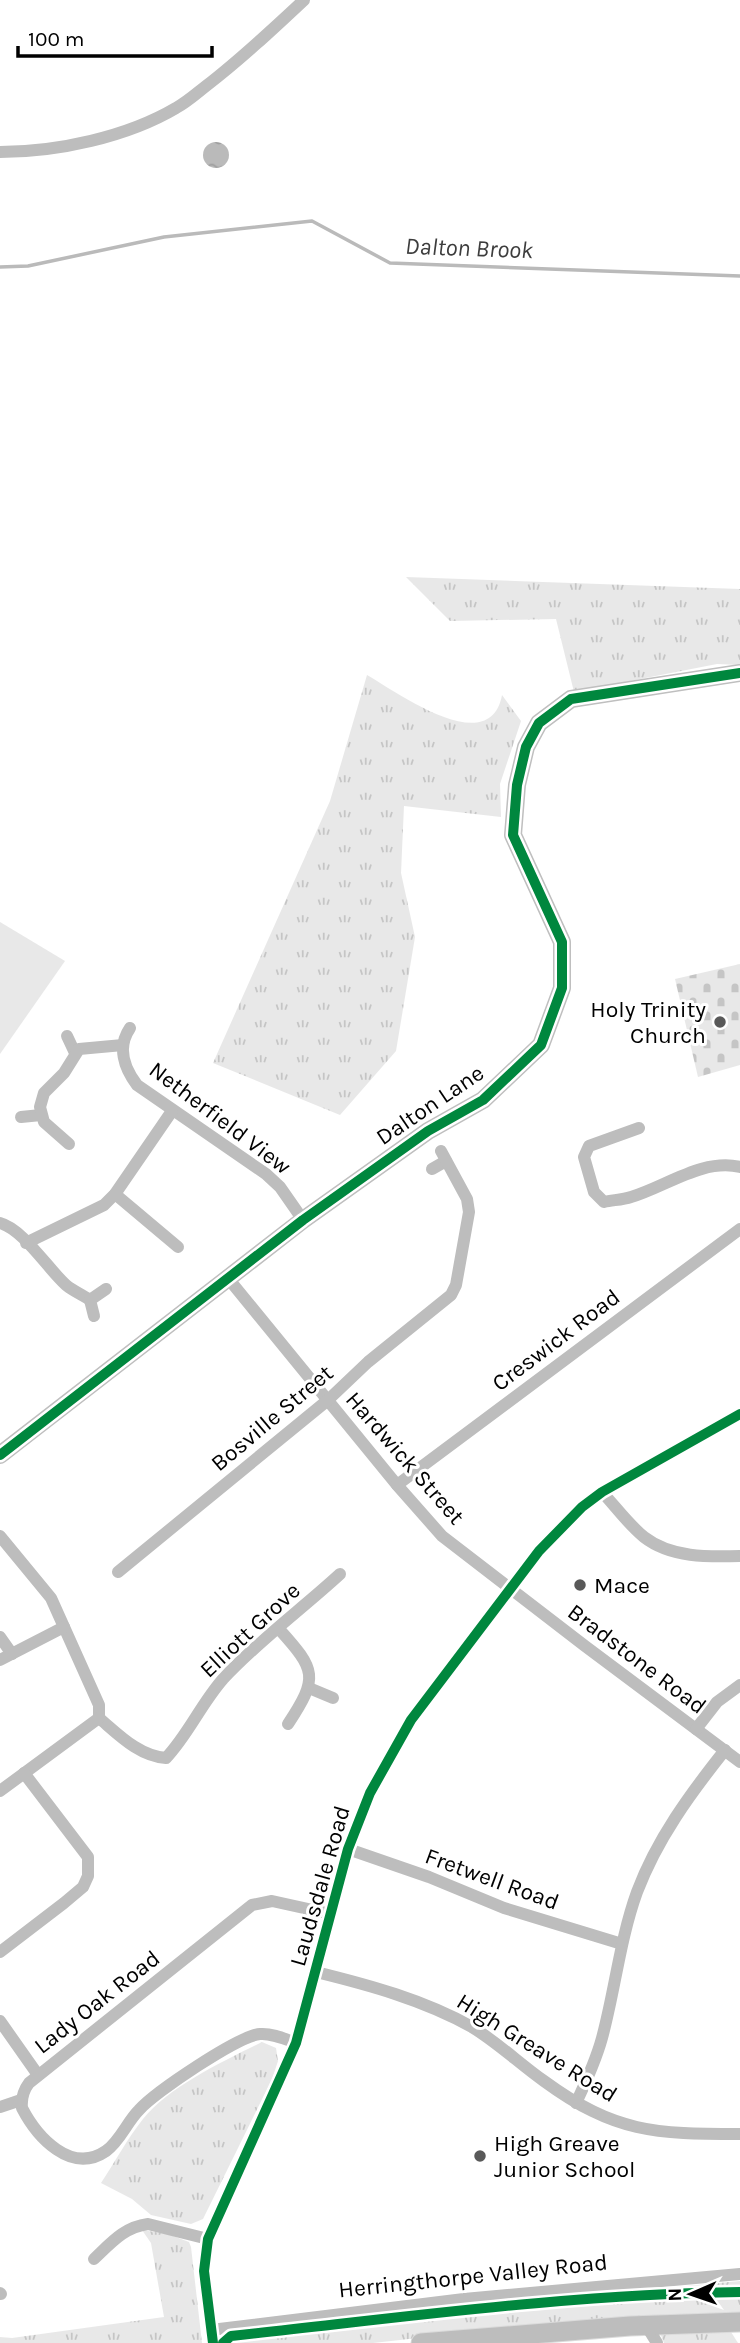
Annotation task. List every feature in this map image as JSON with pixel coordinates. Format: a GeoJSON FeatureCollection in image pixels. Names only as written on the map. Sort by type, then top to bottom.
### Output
{"type":"FeatureCollection","features":[{"type":"Feature","properties":{"kind":"main road"},"geometry":{"type":"LineString","coordinates":[[421,2343],[646,2325],[740,2322]]}},
{"type":"Feature","properties":{"kind":"street"},"geometry":{"type":"LineString","coordinates":[[0,152],[20,152],[102,138],[149,123],[179,107],[239,60],[303,0]]}},
{"type":"Feature","properties":{"kind":"street","name":"Dalton Lane"},"geometry":{"type":"LineString","coordinates":[[0,1455],[303,1220],[428,1131],[483,1100],[541,1045],[562,988],[562,942],[513,835],[517,785],[526,747],[539,723],[571,699],[740,674]]}},
{"type":"Feature","properties":{"kind":"street"},"geometry":{"type":"LineString","coordinates":[[69,1144],[49,1127],[41,1115],[44,1093],[64,1073],[75,1053],[83,1048],[122,1045],[130,1028]]}},
{"type":"Feature","properties":{"kind":"street"},"geometry":{"type":"LineString","coordinates":[[66,1036],[75,1053]]}},
{"type":"Feature","properties":{"kind":"street","name":"Netherfield View"},"geometry":{"type":"LineString","coordinates":[[122,1045],[129,1074],[137,1085],[266,1174],[280,1187],[303,1220]]}},
{"type":"Feature","properties":{"kind":"street"},"geometry":{"type":"LineString","coordinates":[[26,1243],[104,1205],[115,1194],[172,1111]]}},
{"type":"Feature","properties":{"kind":"street"},"geometry":{"type":"LineString","coordinates":[[21,1117],[41,1115]]}},
{"type":"Feature","properties":{"kind":"street"},"geometry":{"type":"LineString","coordinates":[[639,1128],[589,1146],[584,1157],[594,1192],[604,1202],[630,1197],[712,1166],[730,1164],[740,1167]]}},
{"type":"Feature","properties":{"kind":"street","name":"Bosville Street"},"geometry":{"type":"LineString","coordinates":[[118,1572],[451,1295],[456,1285],[469,1212],[467,1199],[444,1156],[432,1169]]}},
{"type":"Feature","properties":{"kind":"street"},"geometry":{"type":"LineString","coordinates":[[115,1194],[178,1247]]}},
{"type":"Feature","properties":{"kind":"street"},"geometry":{"type":"LineString","coordinates":[[0,1223],[10,1227],[68,1287],[90,1300],[94,1316]]}},
{"type":"Feature","properties":{"kind":"street","name":"Creswick Road"},"geometry":{"type":"LineString","coordinates":[[397,1485],[740,1229]]}},
{"type":"Feature","properties":{"kind":"street","name":"Hardwick Street"},"geometry":{"type":"LineString","coordinates":[[227,1277],[442,1536],[510,1589]]}},
{"type":"Feature","properties":{"kind":"street"},"geometry":{"type":"LineString","coordinates":[[90,1300],[106,1289]]}},
{"type":"Feature","properties":{"kind":"street","name":"Laudsdale Road"},"geometry":{"type":"LineString","coordinates":[[212,2337],[204,2271],[208,2239],[296,2043],[348,1849],[370,1793],[398,1740],[538,1551],[557,1530],[602,1492],[740,1414]]}},
{"type":"Feature","properties":{"kind":"street"},"geometry":{"type":"LineString","coordinates":[[602,1492],[645,1538],[662,1547],[703,1556],[740,1556]]}},
{"type":"Feature","properties":{"kind":"street"},"geometry":{"type":"LineString","coordinates":[[0,1536],[51,1598],[99,1705],[99,1718],[0,1791]]}},
{"type":"Feature","properties":{"kind":"street","name":"Elliott Grove"},"geometry":{"type":"LineString","coordinates":[[99,1718],[141,1751],[155,1758],[166,1758],[176,1748],[193,1718],[223,1680],[340,1574]]}},
{"type":"Feature","properties":{"kind":"street","name":"Bradstone Road"},"geometry":{"type":"LineString","coordinates":[[510,1589],[740,1762]]}},
{"type":"Feature","properties":{"kind":"street"},"geometry":{"type":"LineString","coordinates":[[0,1660],[64,1627]]}},
{"type":"Feature","properties":{"kind":"street"},"geometry":{"type":"LineString","coordinates":[[279,1629],[307,1664],[310,1678],[309,1688],[288,1724]]}},
{"type":"Feature","properties":{"kind":"street"},"geometry":{"type":"LineString","coordinates":[[0,1637],[12,1654]]}},
{"type":"Feature","properties":{"kind":"street"},"geometry":{"type":"LineString","coordinates":[[696,1729],[717,1702],[740,1685]]}},
{"type":"Feature","properties":{"kind":"street"},"geometry":{"type":"LineString","coordinates":[[309,1688],[333,1698]]}},
{"type":"Feature","properties":{"kind":"street"},"geometry":{"type":"LineString","coordinates":[[576,2103],[602,2039],[622,1944],[638,1892],[670,1826],[688,1797],[724,1751]]}},
{"type":"Feature","properties":{"kind":"street"},"geometry":{"type":"LineString","coordinates":[[0,1952],[74,1895],[83,1886],[88,1875],[88,1857],[24,1773]]}},
{"type":"Feature","properties":{"kind":"street","name":"Fretwell Road"},"geometry":{"type":"LineString","coordinates":[[348,1849],[429,1877],[503,1908],[622,1944]]}},
{"type":"Feature","properties":{"kind":"street","name":"Lady Oak Road"},"geometry":{"type":"LineString","coordinates":[[21,2100],[24,2090],[38,2075],[252,1905],[272,1900],[331,1914]]}},
{"type":"Feature","properties":{"kind":"street","name":"High Greave Road"},"geometry":{"type":"LineString","coordinates":[[316,1972],[379,1988],[447,2015],[474,2029],[576,2103],[604,2118],[633,2128],[686,2134],[740,2134]]}},
{"type":"Feature","properties":{"kind":"street"},"geometry":{"type":"LineString","coordinates":[[0,2021],[38,2075]]}},
{"type":"Feature","properties":{"kind":"street"},"geometry":{"type":"LineString","coordinates":[[0,2107],[21,2100],[27,2116],[57,2151],[80,2158],[93,2157],[104,2153],[113,2145],[136,2113],[163,2088],[248,2037],[269,2034],[296,2043]]}},
{"type":"Feature","properties":{"kind":"street"},"geometry":{"type":"LineString","coordinates":[[94,2259],[122,2233],[139,2225],[148,2224],[208,2239]]}},
{"type":"Feature","properties":{"kind":"street","name":"Herringthorpe Valley Road"},"geometry":{"type":"LineString","coordinates":[[212,2337],[464,2299],[740,2274]]}},
{"type":"Feature","properties":{"kind":"street"},"geometry":{"type":"LineString","coordinates":[[646,2325],[657,2343]]}},
{"type":"Feature","properties":{"kind":"green space"},"geometry":{"type":"Polygon","coordinates":[[[406,577],[740,589],[740,665],[717,664],[574,692],[556,619],[450,621],[406,577]]]}},
{"type":"Feature","properties":{"kind":"green space"},"geometry":{"type":"Polygon","coordinates":[[[367,675],[420,706],[462,722],[480,722],[494,714],[502,695],[521,721],[500,784],[501,817],[404,806],[401,873],[415,937],[396,1051],[340,1115],[213,1063],[330,801],[367,675]]]}},
{"type":"Feature","properties":{"kind":"green space"},"geometry":{"type":"Polygon","coordinates":[[[0,922],[65,961],[0,1054],[0,922]]]}},
{"type":"Feature","properties":{"kind":"green space"},"geometry":{"type":"Polygon","coordinates":[[[740,964],[740,1065],[698,1077],[675,979],[740,964]]]}},
{"type":"Feature","properties":{"kind":"green space"},"geometry":{"type":"Polygon","coordinates":[[[262,2042],[276,2048],[278,2061],[272,2079],[203,2219],[191,2224],[151,2215],[132,2199],[101,2183],[132,2134],[154,2107],[198,2075],[262,2042]]]}},
{"type":"Feature","properties":{"kind":"green space"},"geometry":{"type":"Polygon","coordinates":[[[142,2230],[168,2234],[189,2242],[202,2343],[0,2343],[0,2337],[12,2338],[164,2317],[151,2243],[142,2230]]]}},
{"type":"Feature","properties":{"kind":"green space"},"geometry":{"type":"Polygon","coordinates":[[[740,2281],[740,2313],[544,2324],[373,2343],[221,2343],[225,2335],[233,2332],[390,2314],[740,2281]]]}},
{"type":"Feature","properties":{"kind":"green space"},"geometry":{"type":"Polygon","coordinates":[[[716,2330],[731,2332],[738,2343],[664,2343],[660,2333],[716,2330]]]}},
{"type":"Feature","properties":{"kind":"water"},"geometry":{"type":"Polygon","coordinates":[[[216,142],[225,146],[229,155],[225,164],[216,168],[207,164],[203,155],[207,146],[216,142]]]}},
{"type":"Feature","properties":{"kind":"waterway","name":"Dalton Brook"},"geometry":{"type":"LineString","coordinates":[[0,267],[28,266],[164,237],[312,221],[390,263],[740,276]]}},
{"type":"Feature","properties":{"kind":"cycle path"},"geometry":{"type":"LineString","coordinates":[[0,1455],[303,1220],[428,1131],[483,1100],[541,1045],[562,988],[562,942],[513,835],[517,785],[526,747],[539,723],[571,699],[740,673]]}},
{"type":"Feature","properties":{"kind":"cycle path"},"geometry":{"type":"LineString","coordinates":[[213,2343],[204,2271],[208,2239],[296,2043],[348,1849],[370,1793],[411,1720],[539,1551],[582,1507],[602,1492],[740,1414]]}},
{"type":"Feature","properties":{"kind":"cycle path"},"geometry":{"type":"LineString","coordinates":[[223,2343],[231,2336],[485,2308],[613,2297],[740,2292]]}},
{"type":"Feature","properties":{"kind":"place","name":"Holy Trinity Church"},"geometry":{"type":"Point","coordinates":[720,1022]}},
{"type":"Feature","properties":{"kind":"place","name":"Mace"},"geometry":{"type":"Point","coordinates":[580,1585]}},
{"type":"Feature","properties":{"kind":"place","name":"High Greave Junior School"},"geometry":{"type":"Point","coordinates":[480,2156]}}]}
